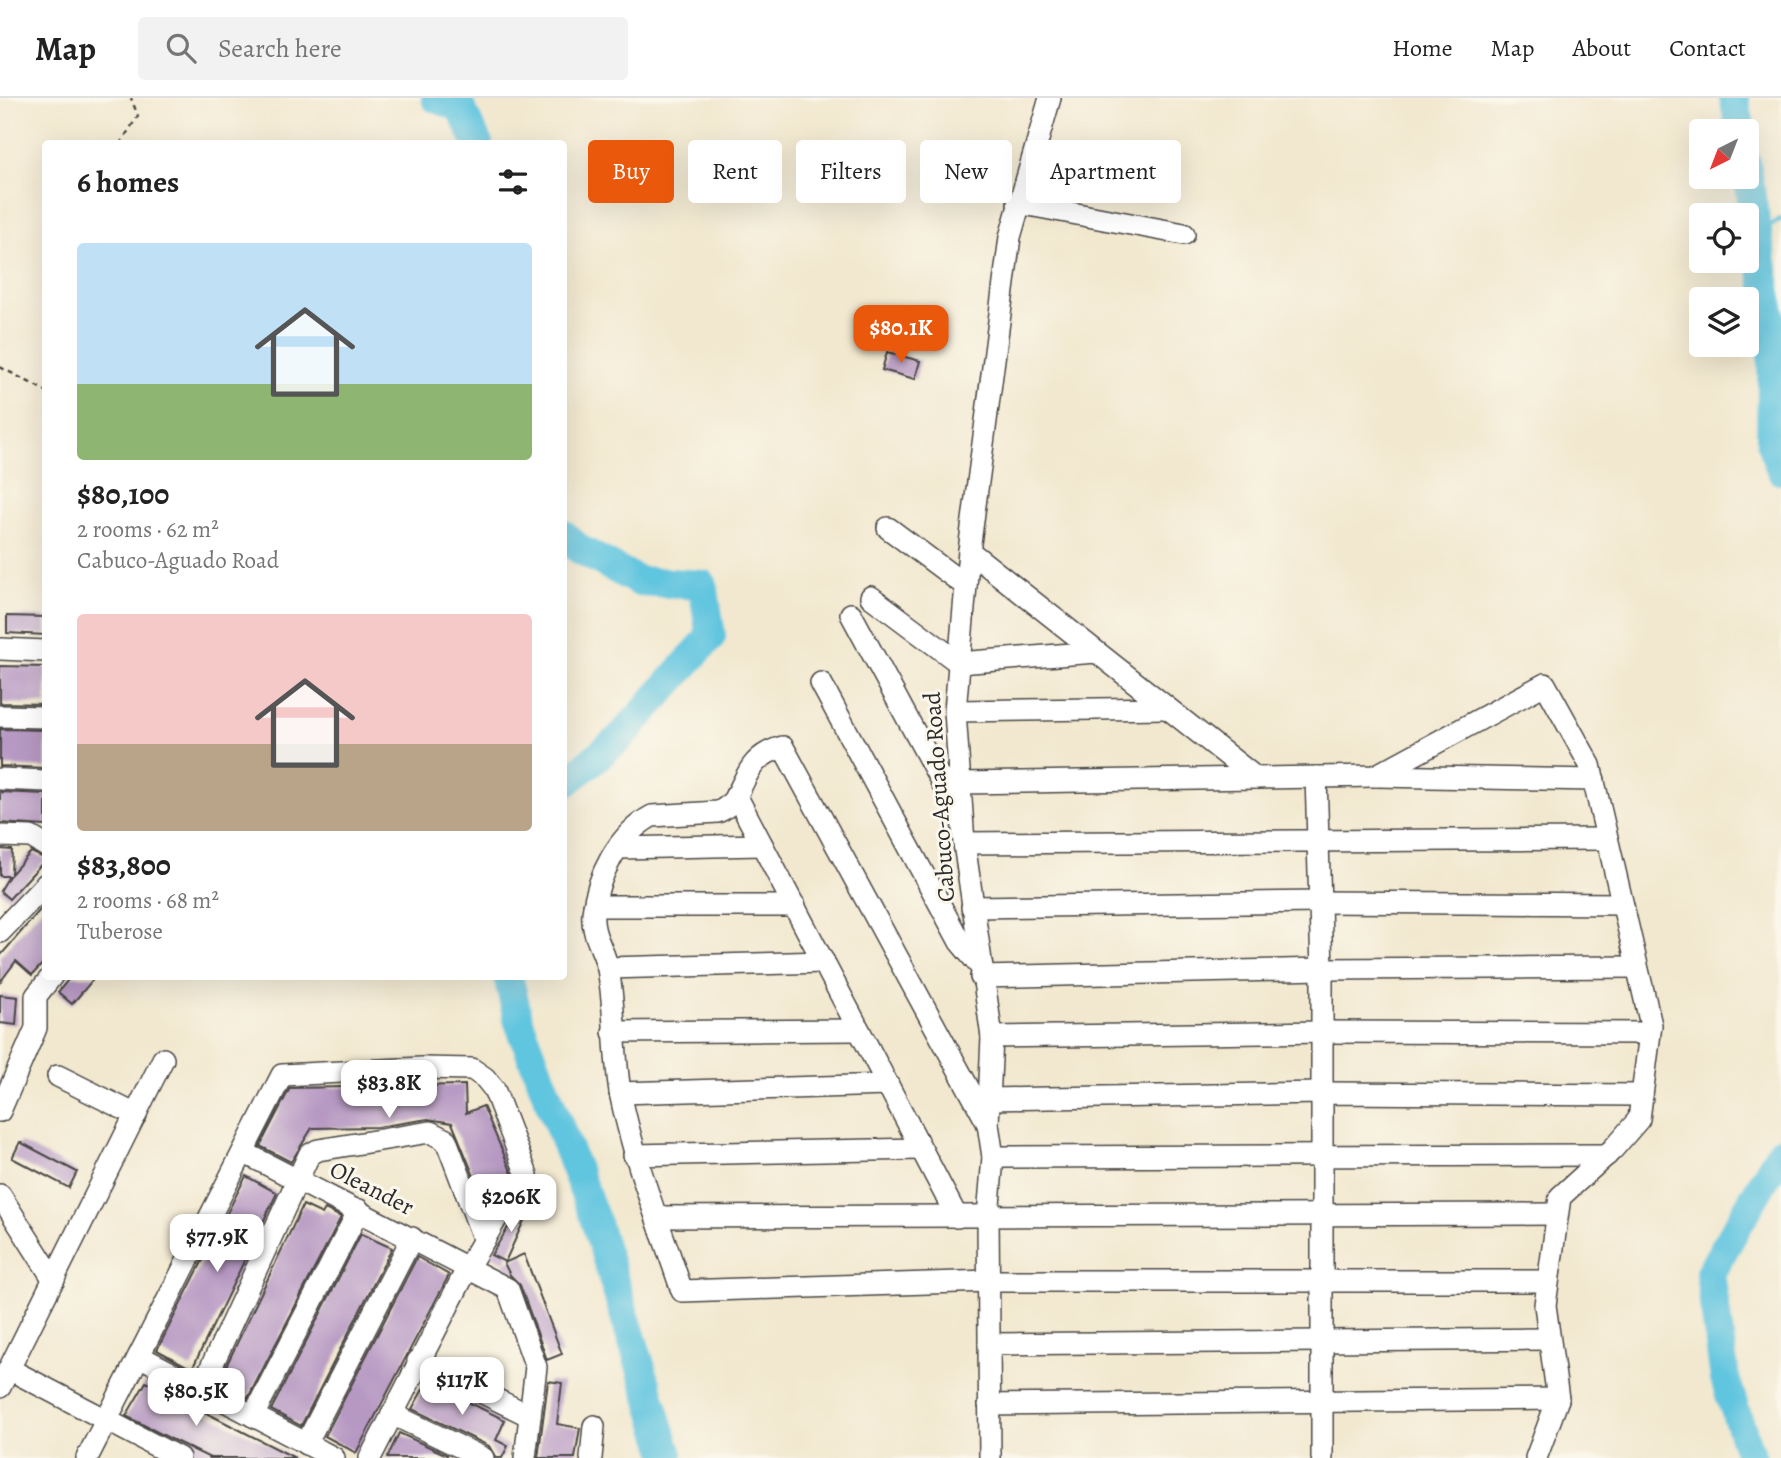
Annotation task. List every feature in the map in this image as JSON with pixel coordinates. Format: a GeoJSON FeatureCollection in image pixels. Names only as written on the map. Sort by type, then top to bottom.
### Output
{"type":"FeatureCollection","features":[{"type":"Feature","properties":{"kind":"street","name":"Cabuco-Aguado Road"},"geometry":{"type":"LineString","coordinates":[[990,1458],[988,1216],[993,1157],[988,1124],[992,1037],[964,843],[955,711],[969,551],[1010,237],[1050,98]]}},
{"type":"Feature","properties":{"kind":"street"},"geometry":{"type":"LineString","coordinates":[[1018,204],[1184,233]]}},
{"type":"Feature","properties":{"kind":"street"},"geometry":{"type":"LineString","coordinates":[[888,528],[965,586]]}},
{"type":"Feature","properties":{"kind":"street"},"geometry":{"type":"LineString","coordinates":[[969,551],[1256,778]]}},
{"type":"Feature","properties":{"kind":"street"},"geometry":{"type":"LineString","coordinates":[[871,597],[959,663],[1096,652]]}},
{"type":"Feature","properties":{"kind":"street"},"geometry":{"type":"LineString","coordinates":[[851,614],[963,821]]}},
{"type":"Feature","properties":{"kind":"street"},"geometry":{"type":"LineString","coordinates":[[0,649],[42,651]]}},
{"type":"Feature","properties":{"kind":"street"},"geometry":{"type":"LineString","coordinates":[[821,683],[960,942],[981,972],[1637,968]]}},
{"type":"Feature","properties":{"kind":"street"},"geometry":{"type":"LineString","coordinates":[[1375,776],[1545,684],[1590,765],[1594,780],[1651,1025],[1639,1119],[1607,1155],[1560,1198],[1545,1305],[1558,1399],[1536,1458]]}},
{"type":"Feature","properties":{"kind":"street"},"geometry":{"type":"LineString","coordinates":[[955,711],[1167,708]]}},
{"type":"Feature","properties":{"kind":"street"},"geometry":{"type":"LineString","coordinates":[[0,716],[42,716]]}},
{"type":"Feature","properties":{"kind":"street"},"geometry":{"type":"LineString","coordinates":[[988,1124],[783,747],[761,755],[727,808],[718,812],[652,816],[642,821],[619,848],[598,885],[594,906],[594,934],[608,968],[620,1093],[634,1155],[682,1291],[989,1281],[1548,1281]]}},
{"type":"Feature","properties":{"kind":"street"},"geometry":{"type":"LineString","coordinates":[[961,783],[1375,776],[1594,780]]}},
{"type":"Feature","properties":{"kind":"street"},"geometry":{"type":"LineString","coordinates":[[1316,777],[1323,1032],[1322,1458]]}},
{"type":"Feature","properties":{"kind":"street"},"geometry":{"type":"LineString","coordinates":[[0,779],[42,781]]}},
{"type":"Feature","properties":{"kind":"street"},"geometry":{"type":"LineString","coordinates":[[736,795],[919,1149],[957,1217]]}},
{"type":"Feature","properties":{"kind":"street"},"geometry":{"type":"LineString","coordinates":[[0,836],[31,837],[42,844]]}},
{"type":"Feature","properties":{"kind":"street"},"geometry":{"type":"LineString","coordinates":[[964,843],[1607,839]]}},
{"type":"Feature","properties":{"kind":"street"},"geometry":{"type":"LineString","coordinates":[[619,848],[762,845]]}},
{"type":"Feature","properties":{"kind":"street"},"geometry":{"type":"LineString","coordinates":[[4,919],[42,887]]}},
{"type":"Feature","properties":{"kind":"street"},"geometry":{"type":"LineString","coordinates":[[972,907],[1320,902],[1621,904]]}},
{"type":"Feature","properties":{"kind":"street"},"geometry":{"type":"LineString","coordinates":[[594,906],[794,906]]}},
{"type":"Feature","properties":{"kind":"street"},"geometry":{"type":"LineString","coordinates":[[608,968],[824,962]]}},
{"type":"Feature","properties":{"kind":"street"},"geometry":{"type":"LineString","coordinates":[[3,1099],[36,1028],[36,996],[49,980]]}},
{"type":"Feature","properties":{"kind":"street"},"geometry":{"type":"LineString","coordinates":[[613,1032],[859,1030]]}},
{"type":"Feature","properties":{"kind":"street"},"geometry":{"type":"LineString","coordinates":[[992,1037],[1323,1032],[1649,1033]]}},
{"type":"Feature","properties":{"kind":"street"},"geometry":{"type":"LineString","coordinates":[[163,1059],[4,1378],[106,1422],[178,1458]]}},
{"type":"Feature","properties":{"kind":"street"},"geometry":{"type":"LineString","coordinates":[[87,1458],[282,1075],[422,1068],[472,1069],[485,1077],[494,1089],[527,1175],[468,1267],[370,1458]]}},
{"type":"Feature","properties":{"kind":"street"},"geometry":{"type":"LineString","coordinates":[[58,1076],[136,1115]]}},
{"type":"Feature","properties":{"kind":"street"},"geometry":{"type":"LineString","coordinates":[[620,1093],[888,1085]]}},
{"type":"Feature","properties":{"kind":"street"},"geometry":{"type":"LineString","coordinates":[[990,1099],[1323,1093],[1642,1095]]}},
{"type":"Feature","properties":{"kind":"street"},"geometry":{"type":"LineString","coordinates":[[201,1389],[309,1155],[318,1150],[430,1132],[446,1140],[484,1240]]}},
{"type":"Feature","properties":{"kind":"street"},"geometry":{"type":"LineString","coordinates":[[634,1155],[919,1149]]}},
{"type":"Feature","properties":{"kind":"street","name":"Oleander"},"geometry":{"type":"LineString","coordinates":[[243,1152],[508,1289],[536,1367],[525,1458]]}},
{"type":"Feature","properties":{"kind":"street"},"geometry":{"type":"LineString","coordinates":[[993,1157],[1607,1155]]}},
{"type":"Feature","properties":{"kind":"street"},"geometry":{"type":"LineString","coordinates":[[0,1195],[54,1280]]}},
{"type":"Feature","properties":{"kind":"street"},"geometry":{"type":"LineString","coordinates":[[253,1416],[359,1210]]}},
{"type":"Feature","properties":{"kind":"street"},"geometry":{"type":"LineString","coordinates":[[657,1217],[1557,1214]]}},
{"type":"Feature","properties":{"kind":"street"},"geometry":{"type":"LineString","coordinates":[[306,1444],[412,1238]]}},
{"type":"Feature","properties":{"kind":"street"},"geometry":{"type":"LineString","coordinates":[[989,1344],[1549,1339]]}},
{"type":"Feature","properties":{"kind":"street"},"geometry":{"type":"LineString","coordinates":[[139,1356],[334,1458]]}},
{"type":"Feature","properties":{"kind":"street"},"geometry":{"type":"LineString","coordinates":[[418,1361],[530,1416]]}},
{"type":"Feature","properties":{"kind":"street"},"geometry":{"type":"LineString","coordinates":[[989,1405],[1558,1399]]}},
{"type":"Feature","properties":{"kind":"street"},"geometry":{"type":"LineString","coordinates":[[392,1414],[483,1458]]}},
{"type":"Feature","properties":{"kind":"street"},"geometry":{"type":"LineString","coordinates":[[591,1458],[594,1426]]}},
{"type":"Feature","properties":{"kind":"path"},"geometry":{"type":"LineString","coordinates":[[123,140],[138,116],[131,98]]}},
{"type":"Feature","properties":{"kind":"path"},"geometry":{"type":"LineString","coordinates":[[0,367],[42,389]]}},
{"type":"Feature","properties":{"kind":"building"},"geometry":{"type":"Polygon","coordinates":[[[887,352],[920,361],[915,379],[882,370],[887,352]]]}},
{"type":"Feature","properties":{"kind":"building"},"geometry":{"type":"Polygon","coordinates":[[[7,616],[42,617],[42,635],[7,633],[7,616]]]}},
{"type":"Feature","properties":{"kind":"building"},"geometry":{"type":"Polygon","coordinates":[[[0,666],[42,667],[42,704],[0,703],[0,666]]]}},
{"type":"Feature","properties":{"kind":"building"},"geometry":{"type":"Polygon","coordinates":[[[0,729],[42,730],[42,768],[0,766],[0,729]]]}},
{"type":"Feature","properties":{"kind":"building"},"geometry":{"type":"Polygon","coordinates":[[[0,792],[42,794],[42,826],[0,823],[0,792]]]}},
{"type":"Feature","properties":{"kind":"building"},"geometry":{"type":"Polygon","coordinates":[[[0,849],[12,850],[11,874],[31,852],[42,857],[42,863],[9,899],[0,891],[9,876],[0,876],[0,849]]]}},
{"type":"Feature","properties":{"kind":"building"},"geometry":{"type":"Polygon","coordinates":[[[42,908],[42,964],[32,975],[16,961],[0,982],[0,956],[42,908]]]}},
{"type":"Feature","properties":{"kind":"building"},"geometry":{"type":"Polygon","coordinates":[[[68,980],[93,980],[72,1004],[58,992],[68,980]]]}},
{"type":"Feature","properties":{"kind":"building"},"geometry":{"type":"Polygon","coordinates":[[[0,995],[18,997],[16,1025],[0,1023],[0,995]]]}},
{"type":"Feature","properties":{"kind":"building"},"geometry":{"type":"Polygon","coordinates":[[[465,1085],[466,1113],[483,1106],[512,1173],[507,1180],[480,1191],[452,1123],[428,1119],[377,1127],[312,1128],[291,1162],[260,1146],[290,1088],[465,1085]]]}},
{"type":"Feature","properties":{"kind":"building"},"geometry":{"type":"Polygon","coordinates":[[[20,1142],[77,1172],[69,1188],[12,1158],[20,1142]]]}},
{"type":"Feature","properties":{"kind":"building"},"geometry":{"type":"Polygon","coordinates":[[[246,1176],[277,1193],[192,1369],[157,1350],[246,1176]]]}},
{"type":"Feature","properties":{"kind":"building"},"geometry":{"type":"Polygon","coordinates":[[[524,1202],[531,1205],[505,1262],[491,1255],[524,1202]]]}},
{"type":"Feature","properties":{"kind":"building"},"geometry":{"type":"Polygon","coordinates":[[[303,1205],[322,1214],[325,1209],[341,1217],[248,1398],[218,1383],[303,1205]]]}},
{"type":"Feature","properties":{"kind":"building"},"geometry":{"type":"Polygon","coordinates":[[[361,1234],[392,1248],[301,1426],[271,1410],[361,1234]]]}},
{"type":"Feature","properties":{"kind":"building"},"geometry":{"type":"Polygon","coordinates":[[[524,1254],[562,1354],[547,1360],[520,1285],[510,1275],[504,1263],[524,1254]]]}},
{"type":"Feature","properties":{"kind":"building"},"geometry":{"type":"Polygon","coordinates":[[[417,1257],[449,1275],[356,1453],[325,1436],[417,1257]]]}},
{"type":"Feature","properties":{"kind":"building"},"geometry":{"type":"Polygon","coordinates":[[[548,1381],[562,1383],[557,1424],[580,1428],[575,1458],[538,1458],[548,1381]]]}},
{"type":"Feature","properties":{"kind":"building"},"geometry":{"type":"Polygon","coordinates":[[[146,1382],[295,1458],[210,1458],[126,1416],[146,1382]]]}},
{"type":"Feature","properties":{"kind":"building"},"geometry":{"type":"Polygon","coordinates":[[[427,1382],[505,1420],[496,1440],[508,1446],[502,1458],[496,1458],[489,1446],[412,1409],[427,1382]]]}},
{"type":"Feature","properties":{"kind":"building"},"geometry":{"type":"Polygon","coordinates":[[[399,1433],[447,1455],[446,1458],[387,1458],[399,1433]]]}},
{"type":"Feature","properties":{"kind":"waterway"},"geometry":{"type":"LineString","coordinates":[[436,98],[460,107],[476,140]]}},
{"type":"Feature","properties":{"kind":"waterway"},"geometry":{"type":"LineString","coordinates":[[1734,98],[1738,119]]}},
{"type":"Feature","properties":{"kind":"waterway"},"geometry":{"type":"LineString","coordinates":[[1750,189],[1773,333],[1771,443],[1781,470]]}},
{"type":"Feature","properties":{"kind":"waterway"},"geometry":{"type":"LineString","coordinates":[[1759,233],[1781,219]]}},
{"type":"Feature","properties":{"kind":"waterway"},"geometry":{"type":"LineString","coordinates":[[567,538],[579,549],[638,581],[703,585],[711,636],[621,737],[567,782]]}},
{"type":"Feature","properties":{"kind":"waterway"},"geometry":{"type":"LineString","coordinates":[[509,980],[519,1022],[594,1217],[669,1458]]}},
{"type":"Feature","properties":{"kind":"waterway"},"geometry":{"type":"LineString","coordinates":[[1751,1458],[1725,1379],[1710,1273],[1781,1151]]}}]}
